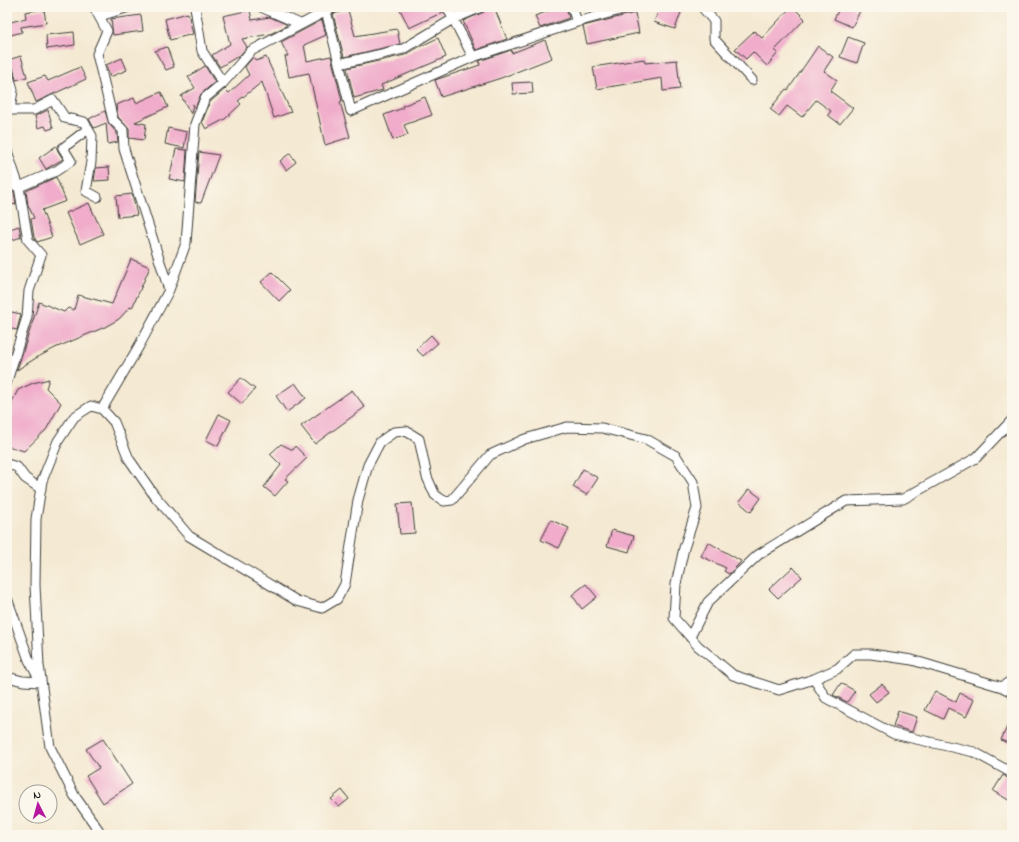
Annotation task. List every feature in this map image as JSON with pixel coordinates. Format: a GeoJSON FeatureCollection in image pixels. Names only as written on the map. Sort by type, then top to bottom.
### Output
{"type":"FeatureCollection","features":[{"type":"Feature","properties":{"kind":"street"},"geometry":{"type":"LineString","coordinates":[[94,7],[107,31],[97,54],[113,120],[123,130],[124,149],[169,290]]}},
{"type":"Feature","properties":{"kind":"street"},"geometry":{"type":"LineString","coordinates":[[100,16],[129,7]]}},
{"type":"Feature","properties":{"kind":"street"},"geometry":{"type":"LineString","coordinates":[[195,7],[202,51],[223,83]]}},
{"type":"Feature","properties":{"kind":"street"},"geometry":{"type":"LineString","coordinates":[[261,7],[300,24]]}},
{"type":"Feature","properties":{"kind":"street"},"geometry":{"type":"LineString","coordinates":[[447,7],[473,57]]}},
{"type":"Feature","properties":{"kind":"street"},"geometry":{"type":"LineString","coordinates":[[339,64],[404,48],[453,19],[481,7]]}},
{"type":"Feature","properties":{"kind":"street"},"geometry":{"type":"LineString","coordinates":[[572,7],[577,22]]}},
{"type":"Feature","properties":{"kind":"street"},"geometry":{"type":"LineString","coordinates":[[102,408],[139,346],[169,290],[186,243],[195,124],[205,98],[223,83],[251,51],[328,8],[339,64],[351,111],[473,57],[577,22],[631,7]]}},
{"type":"Feature","properties":{"kind":"street"},"geometry":{"type":"LineString","coordinates":[[702,7],[714,20],[714,39],[752,80]]}},
{"type":"Feature","properties":{"kind":"street"},"geometry":{"type":"LineString","coordinates":[[7,70],[13,90],[8,111],[34,110],[53,100],[65,118],[84,122],[92,136],[91,162],[86,191],[97,198]]}},
{"type":"Feature","properties":{"kind":"street"},"geometry":{"type":"LineString","coordinates":[[7,183],[19,186],[56,171],[71,161],[63,148],[88,129]]}},
{"type":"Feature","properties":{"kind":"street"},"geometry":{"type":"LineString","coordinates":[[7,151],[19,186],[28,240],[41,255],[30,291],[27,317],[7,381]]}},
{"type":"Feature","properties":{"kind":"street"},"geometry":{"type":"LineString","coordinates":[[102,835],[74,795],[50,747],[39,665],[34,585],[36,519],[42,481],[58,441],[74,417],[91,406],[102,408],[114,422],[129,459],[154,495],[189,536],[298,601],[322,608],[337,599],[345,584],[358,500],[368,465],[380,442],[394,432],[406,431],[419,439],[427,477],[435,495],[444,501],[452,500],[490,455],[525,439],[567,427],[602,428],[646,439],[676,456],[694,482],[697,508],[684,548],[676,584],[674,618],[698,646],[733,675],[779,690],[814,679],[837,669],[854,654],[871,654],[912,660],[1002,687],[1012,692]]}},
{"type":"Feature","properties":{"kind":"street"},"geometry":{"type":"LineString","coordinates":[[690,637],[708,602],[758,555],[846,501],[903,499],[976,458],[1012,420]]}},
{"type":"Feature","properties":{"kind":"street"},"geometry":{"type":"LineString","coordinates":[[7,464],[17,467],[25,478],[41,489]]}},
{"type":"Feature","properties":{"kind":"street"},"geometry":{"type":"LineString","coordinates":[[7,598],[30,660],[41,682]]}},
{"type":"Feature","properties":{"kind":"street"},"geometry":{"type":"LineString","coordinates":[[7,676],[23,681],[41,682]]}},
{"type":"Feature","properties":{"kind":"street"},"geometry":{"type":"LineString","coordinates":[[814,679],[826,698],[894,734],[974,752],[1012,773]]}},
{"type":"Feature","properties":{"kind":"street"},"geometry":{"type":"LineString","coordinates":[[1002,687],[1012,680]]}},
{"type":"Feature","properties":{"kind":"building"},"geometry":{"type":"Polygon","coordinates":[[[399,7],[441,7],[443,12],[409,28],[399,7]]]}},
{"type":"Feature","properties":{"kind":"building"},"geometry":{"type":"Polygon","coordinates":[[[487,7],[494,7],[507,39],[476,50],[463,21],[484,12],[487,7]]]}},
{"type":"Feature","properties":{"kind":"building"},"geometry":{"type":"Polygon","coordinates":[[[559,7],[566,7],[569,18],[540,28],[535,16],[559,7]]]}},
{"type":"Feature","properties":{"kind":"building"},"geometry":{"type":"Polygon","coordinates":[[[660,7],[683,7],[675,29],[654,22],[660,7]]]}},
{"type":"Feature","properties":{"kind":"building"},"geometry":{"type":"Polygon","coordinates":[[[791,7],[793,7],[805,19],[775,50],[778,53],[767,66],[753,52],[746,59],[735,49],[754,31],[762,38],[791,7]]]}},
{"type":"Feature","properties":{"kind":"building"},"geometry":{"type":"Polygon","coordinates":[[[840,7],[851,7],[860,11],[852,27],[834,19],[840,7]]]}},
{"type":"Feature","properties":{"kind":"building"},"geometry":{"type":"Polygon","coordinates":[[[44,9],[46,23],[21,27],[22,32],[7,36],[7,23],[26,18],[25,12],[44,9]]]}},
{"type":"Feature","properties":{"kind":"building"},"geometry":{"type":"Polygon","coordinates":[[[250,10],[252,20],[270,17],[286,24],[286,26],[270,34],[242,39],[247,47],[240,55],[220,67],[212,55],[230,44],[223,16],[250,10]]]}},
{"type":"Feature","properties":{"kind":"building"},"geometry":{"type":"Polygon","coordinates":[[[348,10],[355,36],[397,29],[400,44],[344,57],[333,14],[348,10]]]}},
{"type":"Feature","properties":{"kind":"building"},"geometry":{"type":"Polygon","coordinates":[[[188,13],[193,34],[170,40],[165,19],[188,13]]]}},
{"type":"Feature","properties":{"kind":"building"},"geometry":{"type":"Polygon","coordinates":[[[635,13],[639,33],[587,44],[583,26],[635,13]]]}},
{"type":"Feature","properties":{"kind":"building"},"geometry":{"type":"Polygon","coordinates":[[[141,15],[143,31],[113,35],[111,19],[141,15]]]}},
{"type":"Feature","properties":{"kind":"building"},"geometry":{"type":"Polygon","coordinates":[[[322,20],[326,35],[304,45],[307,61],[331,56],[342,101],[340,102],[350,137],[325,145],[309,73],[289,77],[285,56],[288,56],[281,42],[322,20]]]}},
{"type":"Feature","properties":{"kind":"building"},"geometry":{"type":"Polygon","coordinates":[[[74,32],[75,45],[47,49],[46,35],[74,32]]]}},
{"type":"Feature","properties":{"kind":"building"},"geometry":{"type":"Polygon","coordinates":[[[848,37],[864,43],[857,63],[840,57],[848,37]]]}},
{"type":"Feature","properties":{"kind":"building"},"geometry":{"type":"Polygon","coordinates":[[[438,38],[446,57],[381,85],[383,90],[354,98],[347,68],[405,55],[438,38]]]}},
{"type":"Feature","properties":{"kind":"building"},"geometry":{"type":"Polygon","coordinates":[[[545,40],[552,58],[501,78],[441,97],[435,80],[480,65],[479,61],[511,50],[512,53],[545,40]]]}},
{"type":"Feature","properties":{"kind":"building"},"geometry":{"type":"Polygon","coordinates":[[[818,46],[833,57],[824,71],[837,80],[830,91],[853,108],[840,124],[828,115],[831,111],[816,100],[802,117],[787,106],[779,116],[770,109],[786,89],[788,90],[818,46]]]}},
{"type":"Feature","properties":{"kind":"building"},"geometry":{"type":"Polygon","coordinates":[[[167,47],[174,67],[166,70],[155,51],[167,47]]]}},
{"type":"Feature","properties":{"kind":"building"},"geometry":{"type":"Polygon","coordinates":[[[21,56],[27,77],[16,80],[13,67],[8,60],[21,56]]]}},
{"type":"Feature","properties":{"kind":"building"},"geometry":{"type":"Polygon","coordinates":[[[253,57],[256,61],[266,57],[291,112],[274,118],[262,82],[238,101],[241,104],[225,119],[206,129],[202,122],[210,102],[225,89],[229,93],[249,75],[245,67],[253,57]]]}},
{"type":"Feature","properties":{"kind":"building"},"geometry":{"type":"Polygon","coordinates":[[[122,58],[127,70],[110,77],[106,65],[122,58]]]}},
{"type":"Feature","properties":{"kind":"building"},"geometry":{"type":"Polygon","coordinates":[[[644,59],[645,63],[677,60],[680,89],[663,91],[662,78],[597,89],[593,67],[644,59]]]}},
{"type":"Feature","properties":{"kind":"building"},"geometry":{"type":"Polygon","coordinates":[[[205,66],[215,82],[201,94],[195,108],[193,104],[191,114],[181,96],[195,88],[188,77],[205,66]]]}},
{"type":"Feature","properties":{"kind":"building"},"geometry":{"type":"Polygon","coordinates":[[[80,67],[86,79],[36,102],[28,82],[45,76],[48,81],[80,67]]]}},
{"type":"Feature","properties":{"kind":"building"},"geometry":{"type":"Polygon","coordinates":[[[532,82],[533,93],[513,94],[512,83],[532,82]]]}},
{"type":"Feature","properties":{"kind":"building"},"geometry":{"type":"Polygon","coordinates":[[[161,92],[168,107],[135,122],[146,124],[144,140],[129,138],[129,129],[118,117],[116,105],[134,98],[136,103],[161,92]]]}},
{"type":"Feature","properties":{"kind":"building"},"geometry":{"type":"Polygon","coordinates":[[[425,97],[432,115],[404,125],[408,135],[393,140],[384,115],[403,108],[402,106],[425,97]]]}},
{"type":"Feature","properties":{"kind":"building"},"geometry":{"type":"Polygon","coordinates":[[[48,110],[53,128],[47,130],[45,126],[38,128],[35,116],[48,110]]]}},
{"type":"Feature","properties":{"kind":"building"},"geometry":{"type":"Polygon","coordinates":[[[105,111],[109,124],[117,133],[118,142],[108,144],[106,123],[94,128],[89,119],[105,111]]]}},
{"type":"Feature","properties":{"kind":"building"},"geometry":{"type":"Polygon","coordinates":[[[168,128],[187,132],[184,148],[165,144],[168,128]]]}},
{"type":"Feature","properties":{"kind":"building"},"geometry":{"type":"Polygon","coordinates":[[[56,146],[63,159],[46,169],[39,158],[56,146]]]}},
{"type":"Feature","properties":{"kind":"building"},"geometry":{"type":"Polygon","coordinates":[[[176,149],[187,150],[185,182],[169,179],[176,149]]]}},
{"type":"Feature","properties":{"kind":"building"},"geometry":{"type":"Polygon","coordinates":[[[199,152],[219,155],[201,203],[195,202],[199,152]]]}},
{"type":"Feature","properties":{"kind":"building"},"geometry":{"type":"Polygon","coordinates":[[[290,153],[296,162],[286,170],[280,161],[290,153]]]}},
{"type":"Feature","properties":{"kind":"building"},"geometry":{"type":"Polygon","coordinates":[[[109,167],[110,180],[94,181],[96,168],[109,167]]]}},
{"type":"Feature","properties":{"kind":"building"},"geometry":{"type":"Polygon","coordinates":[[[56,177],[66,201],[42,210],[52,237],[37,242],[34,237],[31,219],[34,218],[28,205],[26,191],[56,177]]]}},
{"type":"Feature","properties":{"kind":"building"},"geometry":{"type":"Polygon","coordinates":[[[7,189],[14,192],[16,204],[7,206],[7,189]]]}},
{"type":"Feature","properties":{"kind":"building"},"geometry":{"type":"Polygon","coordinates":[[[132,194],[137,215],[118,217],[116,196],[132,194]]]}},
{"type":"Feature","properties":{"kind":"building"},"geometry":{"type":"Polygon","coordinates":[[[89,203],[103,234],[80,244],[66,213],[89,203]]]}},
{"type":"Feature","properties":{"kind":"building"},"geometry":{"type":"Polygon","coordinates":[[[19,226],[21,237],[7,242],[7,230],[19,226]]]}},
{"type":"Feature","properties":{"kind":"building"},"geometry":{"type":"Polygon","coordinates":[[[131,259],[150,267],[132,308],[130,307],[119,319],[105,327],[55,348],[17,370],[39,302],[64,312],[68,308],[74,310],[78,295],[112,304],[131,259]]]}},
{"type":"Feature","properties":{"kind":"building"},"geometry":{"type":"Polygon","coordinates":[[[272,272],[290,290],[279,301],[261,282],[272,272]]]}},
{"type":"Feature","properties":{"kind":"building"},"geometry":{"type":"Polygon","coordinates":[[[7,311],[21,314],[17,330],[7,328],[7,311]]]}},
{"type":"Feature","properties":{"kind":"building"},"geometry":{"type":"Polygon","coordinates":[[[431,335],[438,343],[423,356],[416,349],[431,335]]]}},
{"type":"Feature","properties":{"kind":"building"},"geometry":{"type":"Polygon","coordinates":[[[241,378],[255,389],[242,404],[228,392],[241,378]]]}},
{"type":"Feature","properties":{"kind":"building"},"geometry":{"type":"Polygon","coordinates":[[[49,379],[46,388],[61,403],[46,430],[24,451],[7,446],[7,411],[18,390],[33,383],[49,379]]]}},
{"type":"Feature","properties":{"kind":"building"},"geometry":{"type":"Polygon","coordinates":[[[295,383],[306,398],[287,412],[276,396],[295,383]]]}},
{"type":"Feature","properties":{"kind":"building"},"geometry":{"type":"Polygon","coordinates":[[[352,390],[365,407],[315,444],[301,426],[352,390]]]}},
{"type":"Feature","properties":{"kind":"building"},"geometry":{"type":"Polygon","coordinates":[[[219,414],[231,420],[218,446],[206,440],[219,414]]]}},
{"type":"Feature","properties":{"kind":"building"},"geometry":{"type":"Polygon","coordinates":[[[281,444],[293,450],[295,446],[307,458],[285,479],[288,481],[275,496],[264,487],[281,465],[270,454],[281,444]]]}},
{"type":"Feature","properties":{"kind":"building"},"geometry":{"type":"Polygon","coordinates":[[[583,469],[598,478],[587,495],[573,487],[583,469]]]}},
{"type":"Feature","properties":{"kind":"building"},"geometry":{"type":"Polygon","coordinates":[[[749,489],[761,498],[751,512],[739,502],[749,489]]]}},
{"type":"Feature","properties":{"kind":"building"},"geometry":{"type":"Polygon","coordinates":[[[412,503],[415,533],[400,534],[397,504],[412,503]]]}},
{"type":"Feature","properties":{"kind":"building"},"geometry":{"type":"Polygon","coordinates":[[[551,520],[569,528],[559,548],[541,540],[551,520]]]}},
{"type":"Feature","properties":{"kind":"building"},"geometry":{"type":"Polygon","coordinates":[[[612,530],[634,536],[629,552],[607,546],[612,530]]]}},
{"type":"Feature","properties":{"kind":"building"},"geometry":{"type":"Polygon","coordinates":[[[708,542],[741,561],[729,574],[724,571],[726,568],[701,556],[708,542]]]}},
{"type":"Feature","properties":{"kind":"building"},"geometry":{"type":"Polygon","coordinates":[[[793,567],[802,577],[778,598],[769,589],[793,567]]]}},
{"type":"Feature","properties":{"kind":"building"},"geometry":{"type":"Polygon","coordinates":[[[586,584],[597,597],[582,609],[572,595],[586,584]]]}},
{"type":"Feature","properties":{"kind":"building"},"geometry":{"type":"Polygon","coordinates":[[[841,683],[855,691],[847,702],[833,695],[841,683]]]}},
{"type":"Feature","properties":{"kind":"building"},"geometry":{"type":"Polygon","coordinates":[[[882,684],[889,692],[876,702],[869,694],[882,684]]]}},
{"type":"Feature","properties":{"kind":"building"},"geometry":{"type":"Polygon","coordinates":[[[935,691],[956,702],[960,693],[974,700],[966,717],[948,708],[943,719],[925,710],[935,691]]]}},
{"type":"Feature","properties":{"kind":"building"},"geometry":{"type":"Polygon","coordinates":[[[898,711],[917,717],[912,732],[893,726],[898,711]]]}},
{"type":"Feature","properties":{"kind":"building"},"geometry":{"type":"Polygon","coordinates":[[[1012,716],[1012,745],[1001,740],[1012,716]]]}},
{"type":"Feature","properties":{"kind":"building"},"geometry":{"type":"Polygon","coordinates":[[[103,739],[132,784],[103,803],[86,776],[99,768],[86,749],[103,739]]]}},
{"type":"Feature","properties":{"kind":"building"},"geometry":{"type":"Polygon","coordinates":[[[1003,775],[1012,781],[1012,802],[993,791],[1003,775]]]}},
{"type":"Feature","properties":{"kind":"building"},"geometry":{"type":"Polygon","coordinates":[[[342,790],[349,799],[339,807],[331,799],[342,790]]]}}]}
